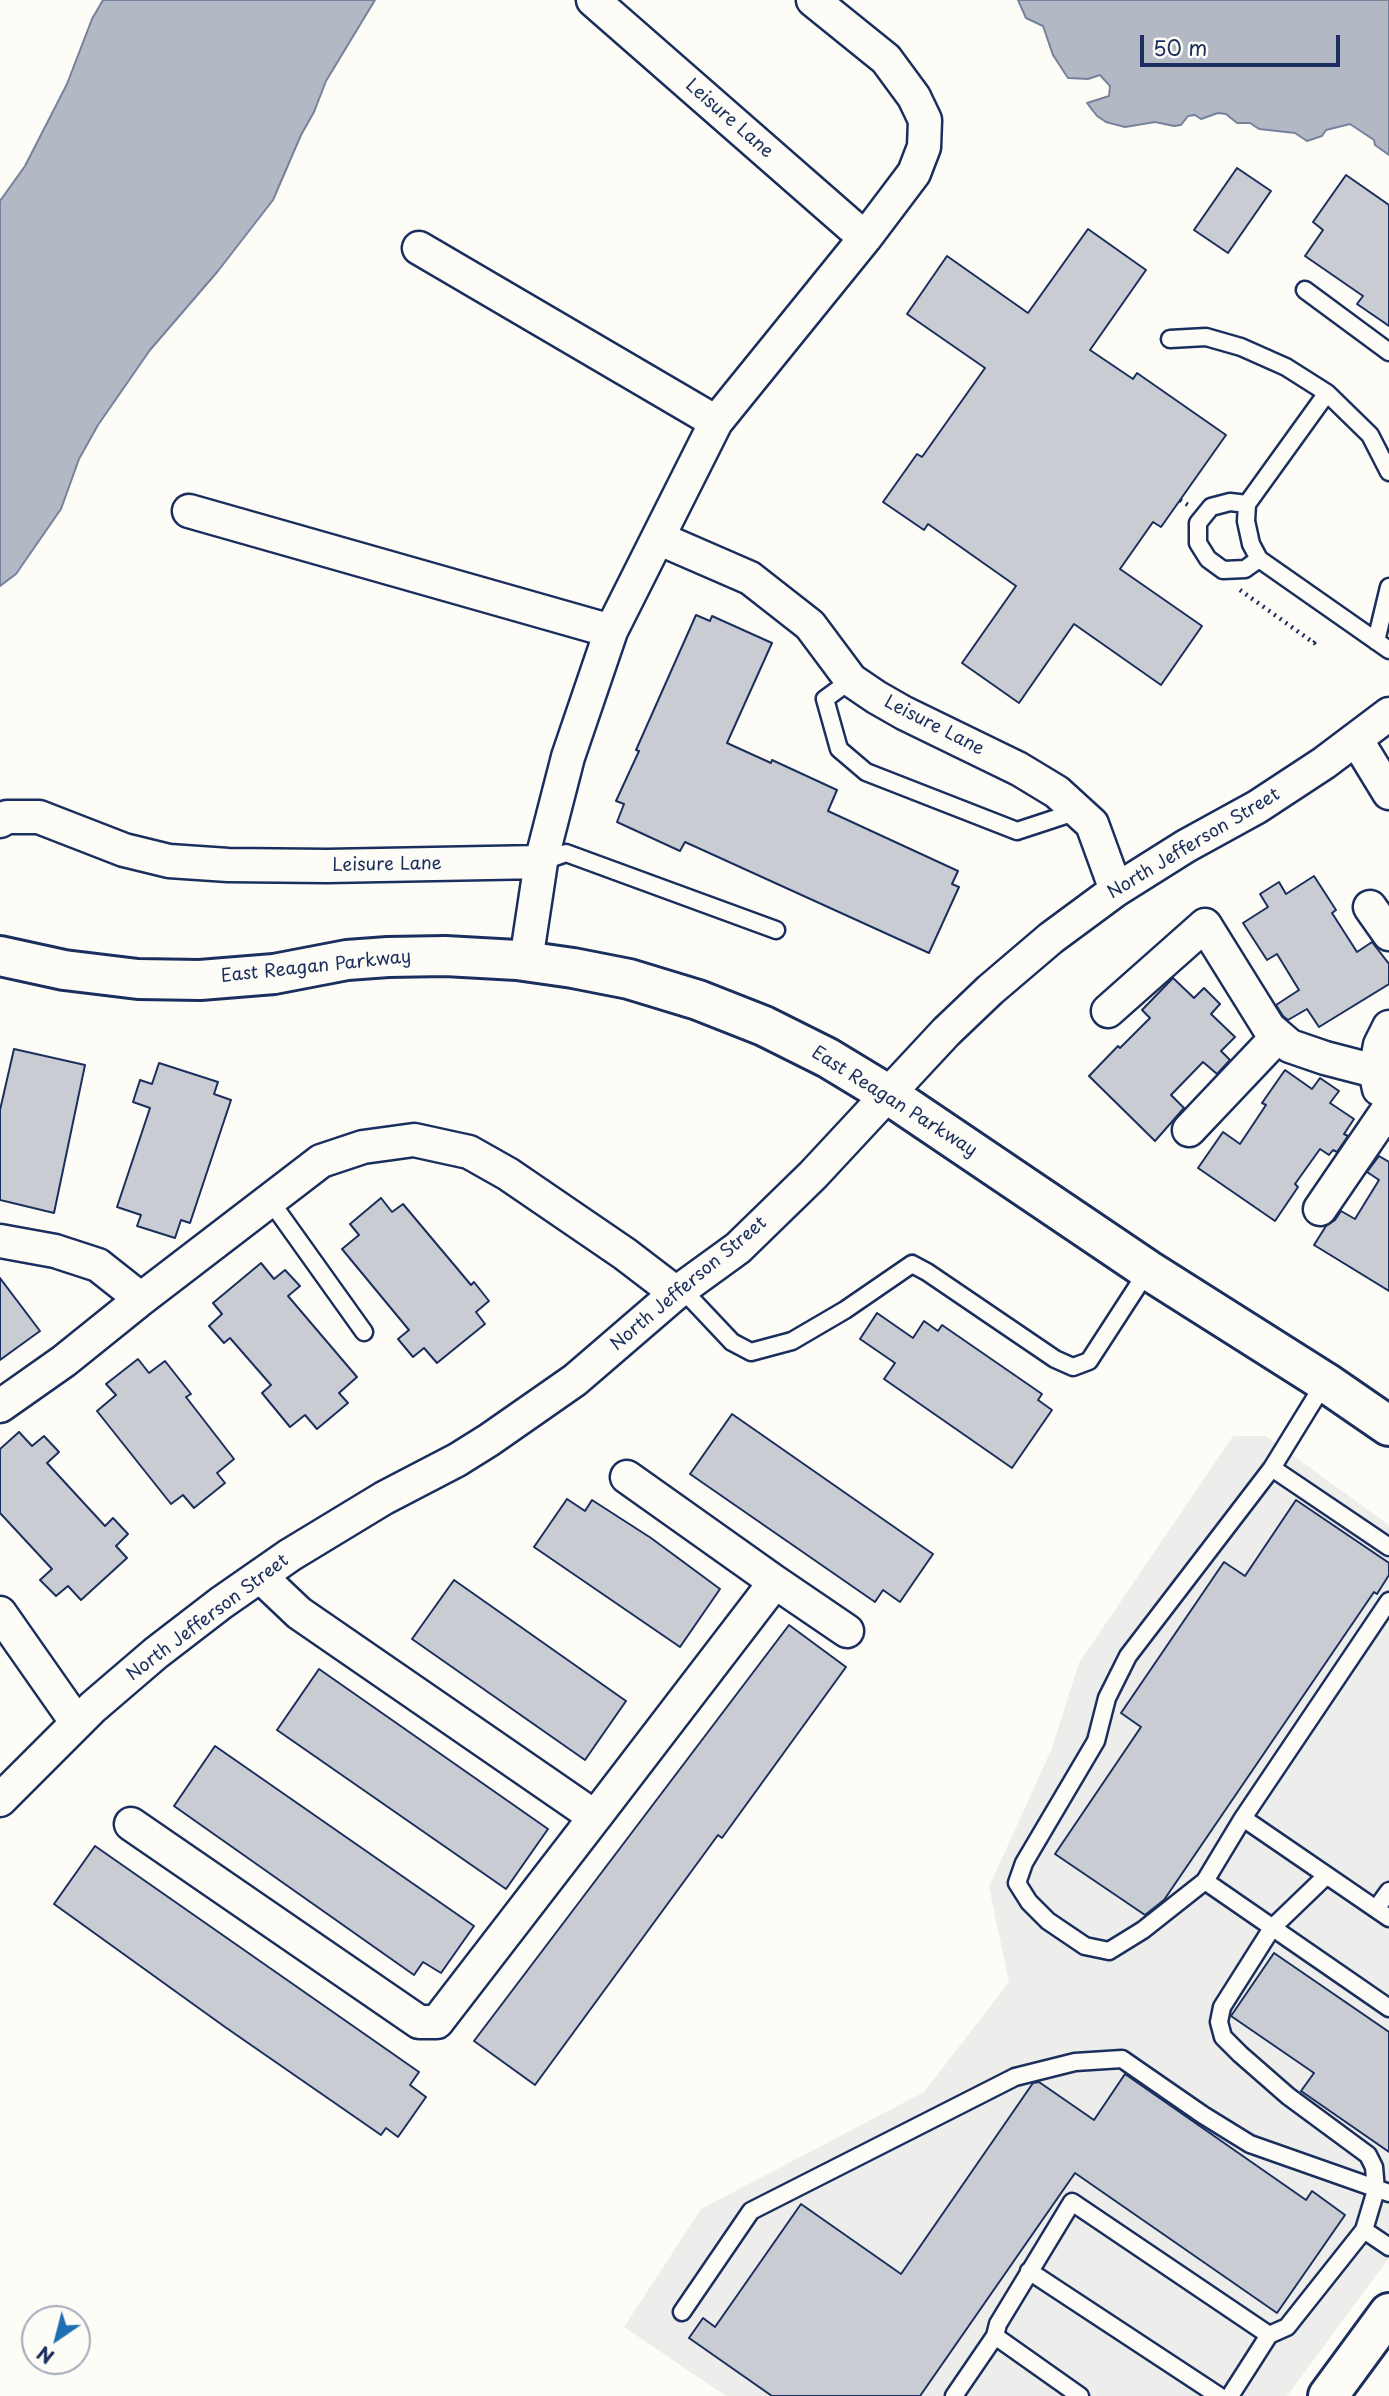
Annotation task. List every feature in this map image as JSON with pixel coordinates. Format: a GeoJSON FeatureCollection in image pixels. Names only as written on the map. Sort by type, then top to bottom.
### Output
{"type":"FeatureCollection","features":[{"type":"Feature","properties":{"kind":"street","name":"Leisure Lane"},"geometry":{"type":"LineString","coordinates":[[593,0],[865,238]]}},
{"type":"Feature","properties":{"kind":"street"},"geometry":{"type":"LineString","coordinates":[[526,961],[541,862],[568,757],[611,631],[716,422],[865,238],[914,173],[924,147],[925,120],[914,97],[886,59],[813,0]]}},
{"type":"Feature","properties":{"kind":"street"},"geometry":{"type":"LineString","coordinates":[[419,248],[716,422]]}},
{"type":"Feature","properties":{"kind":"street"},"geometry":{"type":"LineString","coordinates":[[189,511],[611,631]]}},
{"type":"Feature","properties":{"kind":"street","name":"Leisure Lane"},"geometry":{"type":"LineString","coordinates":[[658,538],[750,578],[810,625],[851,680],[904,713],[1019,769],[1057,792],[1092,824],[1116,890]]}},
{"type":"Feature","properties":{"kind":"street","name":"North Jefferson Street"},"geometry":{"type":"LineString","coordinates":[[0,1800],[68,1732],[156,1653],[260,1576],[372,1505],[489,1440],[575,1380],[679,1291],[737,1248],[814,1175],[946,1032],[1051,938],[1116,890],[1186,846],[1257,807],[1324,763],[1389,714]]}},
{"type":"Feature","properties":{"kind":"street"},"geometry":{"type":"LineString","coordinates":[[1356,739],[1389,793]]}},
{"type":"Feature","properties":{"kind":"street","name":"Leisure Lane"},"geometry":{"type":"LineString","coordinates":[[0,821],[7,817],[39,817],[124,850],[169,861],[228,865],[327,866],[541,862]]}},
{"type":"Feature","properties":{"kind":"street"},"geometry":{"type":"LineString","coordinates":[[1370,907],[1389,934]]}},
{"type":"Feature","properties":{"kind":"street"},"geometry":{"type":"LineString","coordinates":[[1108,1011],[1205,925],[1269,1028],[1278,1036],[1290,1046],[1375,1070]]}},
{"type":"Feature","properties":{"kind":"street","name":"East Reagan Parkway"},"geometry":{"type":"LineString","coordinates":[[0,956],[77,972],[138,979],[200,980],[274,974],[347,960],[388,957],[445,956],[526,961],[629,979],[698,1000],[786,1036],[890,1095],[1148,1270],[1325,1382],[1389,1426]]}},
{"type":"Feature","properties":{"kind":"street"},"geometry":{"type":"LineString","coordinates":[[1389,1027],[1380,1045],[1375,1070],[1380,1090],[1389,1101]]}},
{"type":"Feature","properties":{"kind":"street"},"geometry":{"type":"LineString","coordinates":[[1189,1130],[1278,1036]]}},
{"type":"Feature","properties":{"kind":"street"},"geometry":{"type":"LineString","coordinates":[[1320,1209],[1389,1108]]}},
{"type":"Feature","properties":{"kind":"street"},"geometry":{"type":"LineString","coordinates":[[0,1406],[64,1361],[320,1161],[363,1147],[414,1140],[469,1152],[508,1174],[679,1291]]}},
{"type":"Feature","properties":{"kind":"street"},"geometry":{"type":"LineString","coordinates":[[0,1241],[55,1251],[98,1265],[141,1299]]}},
{"type":"Feature","properties":{"kind":"street"},"geometry":{"type":"LineString","coordinates":[[627,1477],[847,1631]]}},
{"type":"Feature","properties":{"kind":"street"},"geometry":{"type":"LineString","coordinates":[[260,1576],[299,1613],[595,1817]]}},
{"type":"Feature","properties":{"kind":"street"},"geometry":{"type":"LineString","coordinates":[[131,1824],[419,2022],[437,2022],[775,1582]]}},
{"type":"Feature","properties":{"kind":"street"},"geometry":{"type":"LineString","coordinates":[[0,1613],[68,1732]]}},
{"type":"Feature","properties":{"kind":"street"},"geometry":{"type":"LineString","coordinates":[[1328,2396],[1389,2313]]}},
{"type":"Feature","properties":{"kind":"lane"},"geometry":{"type":"LineString","coordinates":[[1306,289],[1389,352]]}},
{"type":"Feature","properties":{"kind":"lane"},"geometry":{"type":"LineString","coordinates":[[1170,339],[1206,337],[1241,347],[1286,367],[1327,393],[1370,435],[1389,472]]}},
{"type":"Feature","properties":{"kind":"lane"},"geometry":{"type":"LineString","coordinates":[[1327,393],[1247,504],[1246,521],[1251,544],[1259,559],[1382,645],[1389,587]]}},
{"type":"Feature","properties":{"kind":"lane"},"geometry":{"type":"LineString","coordinates":[[1247,504],[1230,502],[1211,507],[1198,523],[1198,544],[1208,559],[1223,570],[1245,569],[1259,559]]}},
{"type":"Feature","properties":{"kind":"lane"},"geometry":{"type":"LineString","coordinates":[[851,680],[825,699],[839,749],[866,772],[1017,831],[1078,811]]}},
{"type":"Feature","properties":{"kind":"lane"},"geometry":{"type":"LineString","coordinates":[[541,862],[566,853],[776,930]]}},
{"type":"Feature","properties":{"kind":"lane"},"geometry":{"type":"LineString","coordinates":[[269,1199],[364,1332]]}},
{"type":"Feature","properties":{"kind":"lane"},"geometry":{"type":"LineString","coordinates":[[679,1291],[732,1342],[751,1352],[792,1341],[845,1310],[912,1264],[1055,1359],[1073,1367],[1089,1362],[1148,1270]]}},
{"type":"Feature","properties":{"kind":"lane"},"geometry":{"type":"LineString","coordinates":[[1325,1382],[1272,1468],[1128,1656],[1107,1698],[1096,1741],[1024,1863],[1017,1883],[1029,1902],[1048,1921],[1085,1947],[1109,1951],[1143,1930],[1205,1881],[1389,1601]]}},
{"type":"Feature","properties":{"kind":"lane"},"geometry":{"type":"LineString","coordinates":[[1272,1468],[1389,1547]]}},
{"type":"Feature","properties":{"kind":"lane"},"geometry":{"type":"LineString","coordinates":[[1244,1818],[1383,1913],[1389,1891]]}},
{"type":"Feature","properties":{"kind":"lane"},"geometry":{"type":"LineString","coordinates":[[1230,2396],[1269,2335],[1286,2327],[1364,2230],[1382,2191],[1368,2155],[1288,2096],[1223,2036],[1219,2022],[1222,2007],[1272,1928],[1326,1876]]}},
{"type":"Feature","properties":{"kind":"lane"},"geometry":{"type":"LineString","coordinates":[[1205,1881],[1389,2008]]}},
{"type":"Feature","properties":{"kind":"lane"},"geometry":{"type":"LineString","coordinates":[[682,2312],[751,2211],[1015,2077],[1075,2062],[1122,2059],[1250,2144],[1382,2191]]}},
{"type":"Feature","properties":{"kind":"lane"},"geometry":{"type":"LineString","coordinates":[[954,2396],[995,2336],[998,2324],[1029,2270],[1072,2202],[1269,2335]]}},
{"type":"Feature","properties":{"kind":"lane"},"geometry":{"type":"LineString","coordinates":[[1364,2230],[1389,2247]]}},
{"type":"Feature","properties":{"kind":"lane"},"geometry":{"type":"LineString","coordinates":[[1029,2270],[1219,2396]]}},
{"type":"Feature","properties":{"kind":"lane"},"geometry":{"type":"LineString","coordinates":[[995,2336],[1080,2396]]}},
{"type":"Feature","properties":{"kind":"shaded area"},"geometry":{"type":"Polygon","coordinates":[[[103,0],[375,0],[326,81],[273,200],[218,271],[150,350],[98,425],[79,459],[61,509],[16,574],[0,586],[0,201],[25,166],[67,84],[92,19],[103,0]]]}},
{"type":"Feature","properties":{"kind":"shaded area"},"geometry":{"type":"Polygon","coordinates":[[[1018,0],[1389,0],[1389,155],[1375,145],[1374,140],[1350,124],[1326,130],[1322,136],[1307,141],[1295,133],[1259,129],[1250,123],[1237,123],[1226,114],[1218,113],[1201,119],[1195,115],[1188,116],[1181,125],[1174,126],[1155,122],[1125,127],[1106,122],[1097,116],[1087,103],[1109,96],[1110,86],[1100,75],[1088,79],[1068,78],[1053,55],[1043,26],[1026,18],[1018,0]]]}},
{"type":"Feature","properties":{"kind":"shaded area"},"geometry":{"type":"Polygon","coordinates":[[[1233,1436],[1266,1436],[1389,1525],[1389,2258],[1287,2396],[726,2396],[624,2327],[701,2209],[924,2092],[1009,1982],[989,1887],[1052,1748],[1079,1663],[1233,1436]]]}},
{"type":"Feature","properties":{"kind":"building"},"geometry":{"type":"Polygon","coordinates":[[[1237,168],[1271,191],[1228,253],[1194,230],[1237,168]]]}},
{"type":"Feature","properties":{"kind":"building"},"geometry":{"type":"Polygon","coordinates":[[[1346,175],[1389,205],[1389,326],[1357,304],[1363,296],[1305,256],[1323,230],[1313,222],[1346,175]]]}},
{"type":"Feature","properties":{"kind":"building"},"geometry":{"type":"Polygon","coordinates":[[[1088,229],[1146,270],[1090,350],[1133,379],[1137,373],[1226,435],[1161,527],[1153,522],[1120,569],[1202,626],[1161,685],[1074,624],[1019,703],[962,663],[1016,586],[928,524],[924,530],[883,502],[917,454],[922,457],[985,368],[907,314],[947,256],[1028,313],[1088,229]]]}},
{"type":"Feature","properties":{"kind":"building"},"geometry":{"type":"Polygon","coordinates":[[[696,615],[710,621],[712,616],[772,643],[727,743],[837,790],[828,811],[958,871],[952,884],[959,887],[929,953],[685,842],[680,851],[617,822],[624,804],[616,801],[696,615]]]}},
{"type":"Feature","properties":{"kind":"building"},"geometry":{"type":"Polygon","coordinates":[[[1314,876],[1336,910],[1332,913],[1357,952],[1372,942],[1389,964],[1389,984],[1319,1027],[1307,1009],[1288,1020],[1283,1016],[1276,1005],[1299,990],[1277,954],[1267,960],[1243,923],[1268,907],[1260,894],[1279,882],[1286,894],[1314,876]]]}},
{"type":"Feature","properties":{"kind":"building"},"geometry":{"type":"Polygon","coordinates":[[[1173,978],[1194,998],[1204,988],[1220,1004],[1211,1014],[1235,1037],[1221,1051],[1230,1060],[1217,1074],[1203,1062],[1171,1095],[1184,1108],[1155,1141],[1089,1076],[1150,1018],[1142,1010],[1173,978]]]}},
{"type":"Feature","properties":{"kind":"building"},"geometry":{"type":"Polygon","coordinates":[[[14,1049],[85,1065],[54,1213],[0,1200],[0,1110],[14,1049]]]}},
{"type":"Feature","properties":{"kind":"building"},"geometry":{"type":"Polygon","coordinates":[[[159,1063],[218,1082],[214,1094],[231,1100],[190,1223],[181,1220],[175,1238],[137,1226],[141,1215],[117,1207],[150,1108],[133,1102],[140,1080],[152,1084],[159,1063]]]}},
{"type":"Feature","properties":{"kind":"building"},"geometry":{"type":"Polygon","coordinates":[[[1285,1070],[1312,1089],[1320,1078],[1339,1091],[1330,1103],[1354,1119],[1344,1134],[1348,1136],[1337,1152],[1333,1150],[1329,1155],[1320,1149],[1295,1184],[1298,1187],[1275,1221],[1198,1168],[1223,1132],[1240,1144],[1266,1105],[1262,1103],[1285,1070]]]}},
{"type":"Feature","properties":{"kind":"building"},"geometry":{"type":"Polygon","coordinates":[[[1379,1156],[1389,1162],[1389,1291],[1314,1245],[1326,1226],[1335,1220],[1341,1211],[1355,1219],[1379,1180],[1367,1172],[1379,1156]]]}},
{"type":"Feature","properties":{"kind":"building"},"geometry":{"type":"Polygon","coordinates":[[[381,1198],[392,1212],[403,1204],[471,1285],[474,1282],[489,1301],[476,1312],[485,1324],[437,1363],[424,1348],[413,1357],[398,1339],[409,1330],[342,1249],[359,1235],[350,1224],[381,1198]]]}},
{"type":"Feature","properties":{"kind":"building"},"geometry":{"type":"Polygon","coordinates":[[[261,1263],[274,1279],[285,1270],[300,1286],[288,1296],[357,1377],[339,1393],[348,1403],[317,1429],[305,1415],[290,1427],[262,1393],[271,1385],[230,1338],[224,1343],[209,1326],[222,1314],[213,1303],[261,1263]]]}},
{"type":"Feature","properties":{"kind":"building"},"geometry":{"type":"Polygon","coordinates":[[[0,1278],[40,1331],[0,1360],[0,1278]]]}},
{"type":"Feature","properties":{"kind":"building"},"geometry":{"type":"Polygon","coordinates":[[[877,1313],[913,1338],[924,1321],[938,1331],[942,1325],[1042,1394],[1038,1400],[1052,1410],[1012,1468],[884,1379],[895,1363],[860,1339],[877,1313]]]}},
{"type":"Feature","properties":{"kind":"building"},"geometry":{"type":"Polygon","coordinates":[[[138,1359],[149,1373],[165,1361],[191,1394],[186,1397],[234,1459],[217,1473],[225,1483],[194,1508],[183,1495],[171,1504],[97,1411],[116,1395],[106,1384],[138,1359]]]}},
{"type":"Feature","properties":{"kind":"building"},"geometry":{"type":"Polygon","coordinates":[[[732,1414],[933,1554],[900,1602],[883,1590],[875,1602],[690,1474],[732,1414]]]}},
{"type":"Feature","properties":{"kind":"building"},"geometry":{"type":"Polygon","coordinates":[[[19,1432],[32,1446],[44,1436],[59,1452],[47,1463],[105,1526],[113,1518],[128,1534],[116,1546],[127,1558],[81,1600],[68,1586],[56,1596],[40,1580],[52,1569],[0,1513],[0,1449],[19,1432]]]}},
{"type":"Feature","properties":{"kind":"building"},"geometry":{"type":"Polygon","coordinates":[[[567,1499],[585,1511],[592,1500],[651,1538],[720,1589],[680,1647],[534,1547],[567,1499]]]}},
{"type":"Feature","properties":{"kind":"building"},"geometry":{"type":"Polygon","coordinates":[[[1296,1500],[1389,1563],[1389,1575],[1377,1594],[1374,1592],[1164,1900],[1145,1915],[1055,1854],[1141,1727],[1121,1713],[1224,1562],[1245,1576],[1296,1500]]]}},
{"type":"Feature","properties":{"kind":"building"},"geometry":{"type":"Polygon","coordinates":[[[454,1580],[626,1701],[585,1760],[412,1639],[454,1580]]]}},
{"type":"Feature","properties":{"kind":"building"},"geometry":{"type":"Polygon","coordinates":[[[789,1625],[846,1667],[722,1838],[718,1835],[535,2085],[474,2041],[789,1625]]]}},
{"type":"Feature","properties":{"kind":"building"},"geometry":{"type":"Polygon","coordinates":[[[319,1669],[548,1829],[506,1889],[277,1730],[319,1669]]]}},
{"type":"Feature","properties":{"kind":"building"},"geometry":{"type":"Polygon","coordinates":[[[215,1746],[474,1926],[441,1973],[423,1962],[414,1975],[174,1806],[215,1746]]]}},
{"type":"Feature","properties":{"kind":"building"},"geometry":{"type":"Polygon","coordinates":[[[95,1846],[419,2072],[410,2085],[426,2097],[398,2137],[386,2128],[381,2135],[54,1904],[95,1846]]]}},
{"type":"Feature","properties":{"kind":"building"},"geometry":{"type":"Polygon","coordinates":[[[1274,1953],[1389,2032],[1389,2152],[1301,2091],[1314,2073],[1231,2016],[1274,1953]]]}},
{"type":"Feature","properties":{"kind":"building"},"geometry":{"type":"Polygon","coordinates":[[[1125,2074],[1306,2200],[1312,2191],[1345,2215],[1277,2313],[1075,2173],[920,2396],[772,2396],[689,2338],[703,2318],[715,2327],[801,2204],[901,2274],[1033,2083],[1039,2082],[1094,2120],[1125,2074]]]}}]}
